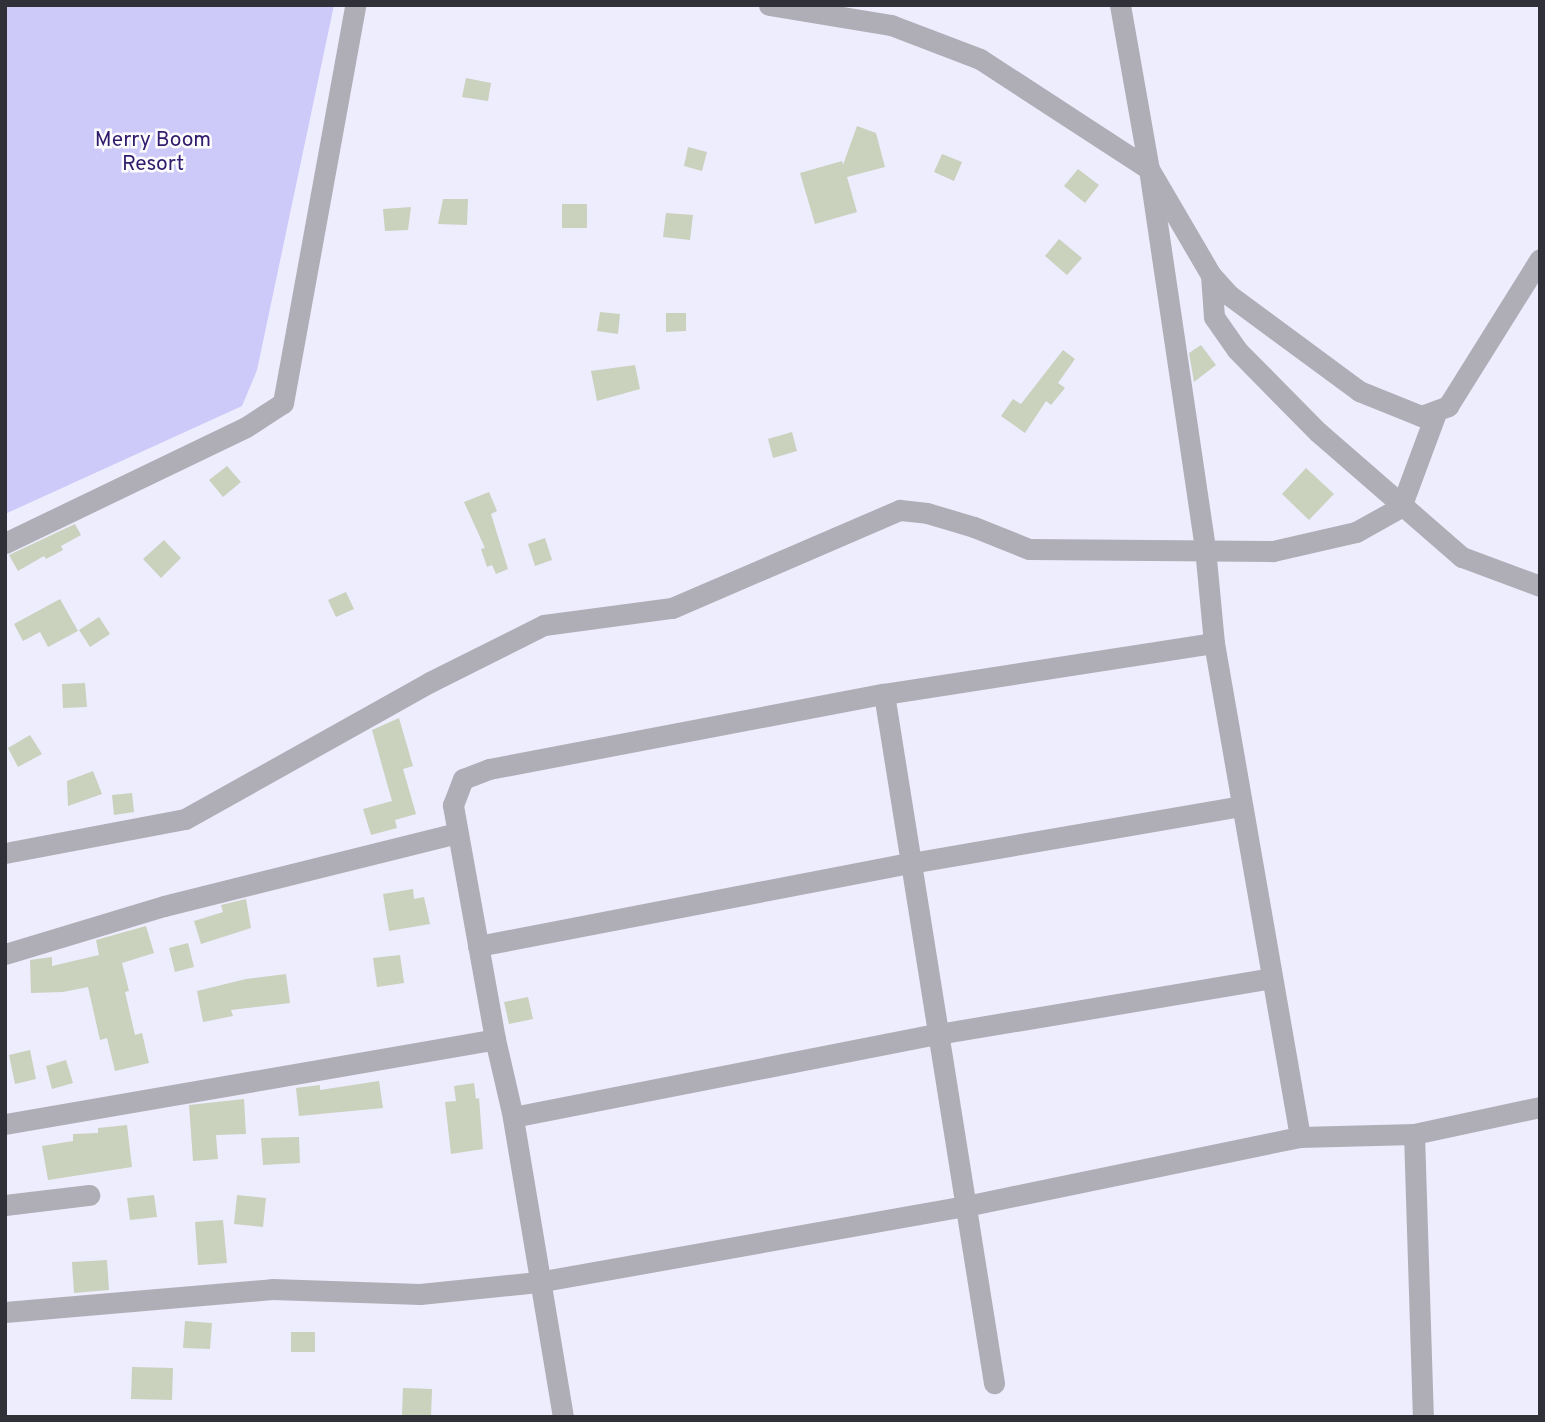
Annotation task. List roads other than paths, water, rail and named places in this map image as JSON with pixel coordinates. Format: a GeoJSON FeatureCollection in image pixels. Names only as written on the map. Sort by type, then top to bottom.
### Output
{"type":"FeatureCollection","features":[{"type":"Feature","properties":{"kind":"street"},"geometry":{"type":"LineString","coordinates":[[5,543],[246,427],[283,403],[355,5]]}},
{"type":"Feature","properties":{"kind":"street"},"geometry":{"type":"LineString","coordinates":[[769,5],[891,25],[980,59],[1149,169],[1211,275],[1230,295],[1359,391],[1421,416],[1448,406],[1540,260]]}},
{"type":"Feature","properties":{"kind":"street"},"geometry":{"type":"LineString","coordinates":[[1121,5],[1149,169],[1205,548],[1214,643],[1270,978],[1300,1137]]}},
{"type":"Feature","properties":{"kind":"street"},"geometry":{"type":"LineString","coordinates":[[1211,275],[1214,317],[1237,350],[1318,432],[1401,507],[1462,557],[1540,586]]}},
{"type":"Feature","properties":{"kind":"street"},"geometry":{"type":"LineString","coordinates":[[5,853],[185,819],[430,682],[544,625],[672,608],[900,510],[927,513],[974,527],[1029,549],[1205,548],[1273,551],[1356,532],[1401,507],[1437,410]]}},
{"type":"Feature","properties":{"kind":"street"},"geometry":{"type":"LineString","coordinates":[[563,1417],[538,1282],[513,1116],[495,1039],[457,833],[453,806],[463,779],[489,769],[884,694],[1214,643]]}},
{"type":"Feature","properties":{"kind":"street"},"geometry":{"type":"LineString","coordinates":[[884,694],[994,1383]]}},
{"type":"Feature","properties":{"kind":"street"},"geometry":{"type":"LineString","coordinates":[[478,946],[911,863],[1241,806]]}},
{"type":"Feature","properties":{"kind":"street"},"geometry":{"type":"LineString","coordinates":[[5,954],[164,906],[457,833]]}},
{"type":"Feature","properties":{"kind":"street"},"geometry":{"type":"LineString","coordinates":[[513,1116],[938,1034],[1270,978]]}},
{"type":"Feature","properties":{"kind":"street"},"geometry":{"type":"LineString","coordinates":[[5,1124],[495,1039]]}},
{"type":"Feature","properties":{"kind":"street"},"geometry":{"type":"LineString","coordinates":[[5,1312],[272,1289],[420,1294],[538,1282],[965,1206],[1300,1137],[1414,1134],[1540,1107]]}},
{"type":"Feature","properties":{"kind":"street"},"geometry":{"type":"LineString","coordinates":[[1414,1134],[1423,1417]]}},
{"type":"Feature","properties":{"kind":"street"},"geometry":{"type":"LineString","coordinates":[[5,1205],[89,1195]]}},
{"type":"Feature","properties":{"kind":"park label","name":"Merry Boom Resort"},"geometry":{"type":"Point","coordinates":[153,153]}}]}
